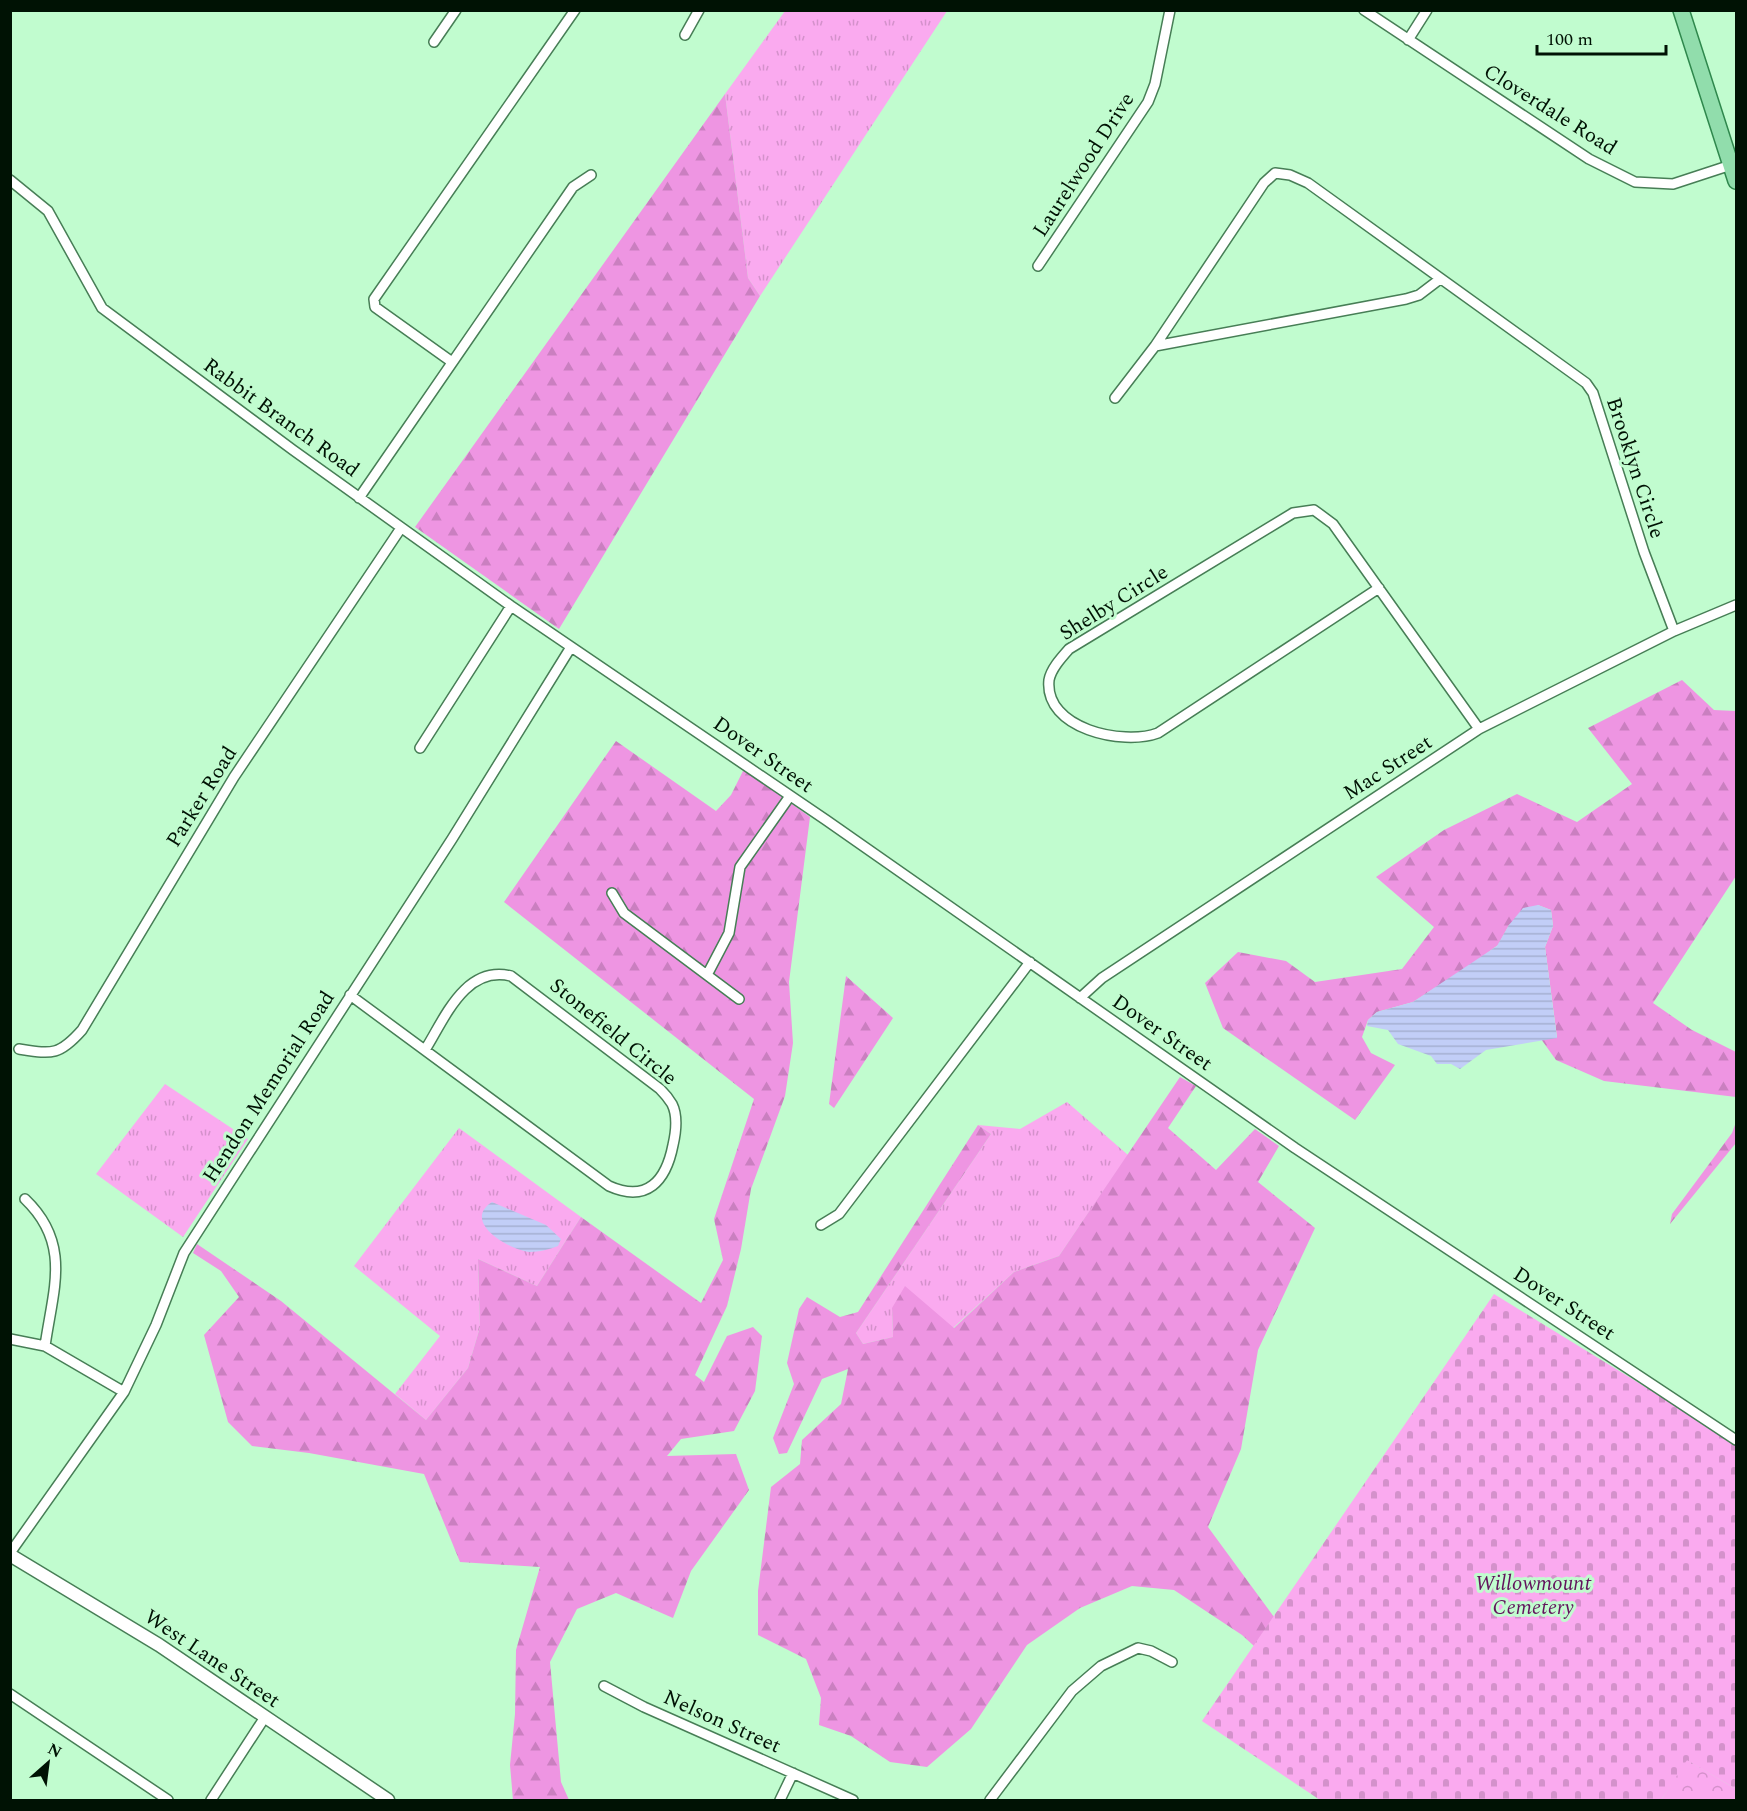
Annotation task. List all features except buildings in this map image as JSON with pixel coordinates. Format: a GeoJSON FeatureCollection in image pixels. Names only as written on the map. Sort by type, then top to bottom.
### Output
{"type":"FeatureCollection","features":[{"type":"Feature","properties":{"kind":"main road"},"geometry":{"type":"LineString","coordinates":[[1681,10],[1737,181]]}},
{"type":"Feature","properties":{"kind":"street"},"geometry":{"type":"LineString","coordinates":[[434,42],[456,10]]}},
{"type":"Feature","properties":{"kind":"street"},"geometry":{"type":"LineString","coordinates":[[452,362],[373,303],[575,10]]}},
{"type":"Feature","properties":{"kind":"street"},"geometry":{"type":"LineString","coordinates":[[685,35],[699,10]]}},
{"type":"Feature","properties":{"kind":"street","name":"Laurelwood Drive"},"geometry":{"type":"LineString","coordinates":[[1038,266],[1148,102],[1155,84],[1170,10]]}},
{"type":"Feature","properties":{"kind":"street","name":"Cloverdale Road"},"geometry":{"type":"LineString","coordinates":[[1364,10],[1589,159],[1635,182],[1657,185],[1673,184],[1731,165]]}},
{"type":"Feature","properties":{"kind":"street"},"geometry":{"type":"LineString","coordinates":[[1408,40],[1427,10]]}},
{"type":"Feature","properties":{"kind":"street","name":"Brooklyn Circle"},"geometry":{"type":"LineString","coordinates":[[1115,398],[1155,346],[1264,183],[1275,173],[1290,175],[1308,183],[1440,279],[1576,373],[1586,383],[1593,393],[1644,552],[1674,631]]}},
{"type":"Feature","properties":{"kind":"street"},"geometry":{"type":"LineString","coordinates":[[359,498],[573,187],[591,175]]}},
{"type":"Feature","properties":{"kind":"street","name":"Rabbit Branch Road"},"geometry":{"type":"LineString","coordinates":[[10,180],[48,211],[102,308],[359,498],[571,647]]}},
{"type":"Feature","properties":{"kind":"street"},"geometry":{"type":"LineString","coordinates":[[1155,346],[1406,299],[1419,295],[1440,279]]}},
{"type":"Feature","properties":{"kind":"street","name":"Shelby Circle"},"geometry":{"type":"LineString","coordinates":[[1379,588],[1158,733],[1145,738],[1117,737],[1069,721],[1056,710],[1050,695],[1049,679],[1058,662],[1069,650],[1293,513],[1314,510],[1323,514],[1334,524],[1479,729]]}},
{"type":"Feature","properties":{"kind":"street","name":"Parker Road"},"geometry":{"type":"LineString","coordinates":[[19,1049],[57,1052],[68,1046],[82,1030],[234,777],[401,528]]}},
{"type":"Feature","properties":{"kind":"street","name":"Mac Street"},"geometry":{"type":"LineString","coordinates":[[1080,998],[1102,978],[1479,729],[1674,631],[1737,605]]}},
{"type":"Feature","properties":{"kind":"street"},"geometry":{"type":"LineString","coordinates":[[420,748],[511,606]]}},
{"type":"Feature","properties":{"kind":"street","name":"Dover Street"},"geometry":{"type":"LineString","coordinates":[[571,647],[1030,962],[1295,1148],[1737,1440]]}},
{"type":"Feature","properties":{"kind":"street","name":"Hendon Memorial Road"},"geometry":{"type":"LineString","coordinates":[[10,1554],[124,1392],[156,1325],[184,1253],[452,839],[571,647]]}},
{"type":"Feature","properties":{"kind":"street"},"geometry":{"type":"LineString","coordinates":[[707,975],[729,933],[740,867],[790,796]]}},
{"type":"Feature","properties":{"kind":"street"},"geometry":{"type":"LineString","coordinates":[[612,893],[624,913],[739,999]]}},
{"type":"Feature","properties":{"kind":"street"},"geometry":{"type":"LineString","coordinates":[[821,1225],[839,1214],[1030,962]]}},
{"type":"Feature","properties":{"kind":"street","name":"Stonefield Circle"},"geometry":{"type":"LineString","coordinates":[[350,995],[609,1186],[633,1192],[646,1190],[657,1182],[669,1166],[675,1135],[672,1103],[660,1089],[511,976],[497,973],[487,974],[465,987],[425,1050]]}},
{"type":"Feature","properties":{"kind":"street"},"geometry":{"type":"LineString","coordinates":[[26,1199],[40,1213],[57,1251],[45,1346]]}},
{"type":"Feature","properties":{"kind":"street"},"geometry":{"type":"LineString","coordinates":[[10,1339],[45,1346],[124,1392]]}},
{"type":"Feature","properties":{"kind":"street","name":"West Lane Street"},"geometry":{"type":"LineString","coordinates":[[10,1554],[159,1645],[388,1800]]}},
{"type":"Feature","properties":{"kind":"street"},"geometry":{"type":"LineString","coordinates":[[990,1800],[1072,1691],[1101,1665],[1138,1648],[1151,1651],[1172,1662]]}},
{"type":"Feature","properties":{"kind":"street","name":"Nelson Street"},"geometry":{"type":"LineString","coordinates":[[604,1686],[644,1707],[854,1800]]}},
{"type":"Feature","properties":{"kind":"street"},"geometry":{"type":"LineString","coordinates":[[10,1694],[168,1800]]}},
{"type":"Feature","properties":{"kind":"street"},"geometry":{"type":"LineString","coordinates":[[211,1800],[265,1718]]}},
{"type":"Feature","properties":{"kind":"street"},"geometry":{"type":"LineString","coordinates":[[780,1800],[793,1773]]}},
{"type":"Feature","properties":{"kind":"green space"},"geometry":{"type":"Polygon","coordinates":[[[785,11],[947,11],[760,296],[748,278],[725,94],[785,11]]]}},
{"type":"Feature","properties":{"kind":"green space"},"geometry":{"type":"Polygon","coordinates":[[[725,94],[748,278],[760,296],[559,629],[415,527],[725,94]]]}},
{"type":"Feature","properties":{"kind":"green space"},"geometry":{"type":"Polygon","coordinates":[[[1682,680],[1714,710],[1736,711],[1736,876],[1653,1003],[1692,1030],[1736,1052],[1736,1097],[1604,1081],[1556,1060],[1541,1039],[1557,1037],[1545,947],[1553,926],[1551,910],[1538,905],[1509,925],[1498,945],[1475,962],[1413,1002],[1377,1012],[1368,1020],[1362,1037],[1371,1053],[1395,1065],[1355,1120],[1223,1028],[1205,983],[1238,952],[1286,961],[1315,982],[1402,969],[1434,927],[1376,877],[1444,830],[1517,794],[1577,822],[1632,784],[1588,728],[1682,680]]]}},
{"type":"Feature","properties":{"kind":"green space"},"geometry":{"type":"Polygon","coordinates":[[[616,741],[716,811],[731,795],[744,769],[810,817],[789,982],[793,1043],[785,1096],[751,1189],[741,1249],[727,1306],[695,1375],[704,1382],[727,1336],[753,1327],[762,1336],[755,1391],[734,1431],[681,1439],[667,1456],[736,1454],[749,1490],[691,1571],[673,1618],[616,1593],[577,1609],[550,1662],[561,1782],[569,1800],[513,1800],[510,1765],[515,1714],[516,1650],[540,1567],[460,1562],[424,1474],[309,1453],[252,1446],[228,1422],[204,1335],[239,1297],[221,1271],[193,1253],[197,1244],[281,1301],[426,1420],[468,1368],[480,1327],[478,1259],[537,1286],[581,1217],[701,1303],[723,1260],[714,1219],[754,1099],[504,902],[616,741]]]}},
{"type":"Feature","properties":{"kind":"green space"},"geometry":{"type":"Polygon","coordinates":[[[846,976],[893,1018],[834,1108],[829,1104],[846,976]]]}},
{"type":"Feature","properties":{"kind":"green space"},"geometry":{"type":"Polygon","coordinates":[[[1180,1077],[1196,1086],[1168,1128],[1216,1170],[1255,1129],[1279,1146],[1258,1182],[1315,1228],[1258,1350],[1241,1449],[1208,1527],[1274,1617],[1254,1646],[1242,1635],[1174,1590],[1132,1586],[1080,1608],[1027,1645],[971,1729],[927,1767],[890,1762],[851,1736],[819,1725],[821,1698],[806,1659],[758,1635],[758,1591],[771,1487],[800,1464],[802,1440],[841,1404],[848,1369],[822,1379],[787,1453],[779,1454],[773,1438],[794,1384],[787,1363],[799,1309],[807,1297],[840,1317],[858,1312],[978,1125],[991,1134],[856,1333],[863,1344],[893,1337],[892,1308],[905,1286],[954,1328],[1014,1272],[1059,1256],[1180,1077]]]}},
{"type":"Feature","properties":{"kind":"green space"},"geometry":{"type":"Polygon","coordinates":[[[165,1084],[248,1139],[183,1237],[96,1174],[165,1084]]]}},
{"type":"Feature","properties":{"kind":"green space"},"geometry":{"type":"Polygon","coordinates":[[[1067,1102],[1128,1155],[1059,1256],[1014,1272],[953,1328],[892,1308],[893,1337],[863,1344],[856,1333],[991,1134],[978,1125],[1020,1129],[1067,1102]]]}},
{"type":"Feature","properties":{"kind":"green space"},"geometry":{"type":"Polygon","coordinates":[[[1736,1122],[1736,1143],[1670,1224],[1672,1214],[1732,1133],[1736,1122]]]}},
{"type":"Feature","properties":{"kind":"green space"},"geometry":{"type":"Polygon","coordinates":[[[459,1128],[581,1217],[537,1286],[478,1259],[480,1327],[468,1368],[426,1420],[395,1394],[440,1336],[354,1266],[459,1128]]]}},
{"type":"Feature","properties":{"kind":"green space","name":"Willowmount Cemetery"},"geometry":{"type":"Polygon","coordinates":[[[1494,1294],[1691,1415],[1736,1446],[1736,1789],[1688,1761],[1661,1800],[1320,1800],[1202,1721],[1494,1294]]]}},
{"type":"Feature","properties":{"kind":"green space"},"geometry":{"type":"Polygon","coordinates":[[[1687,1760],[1736,1789],[1736,1800],[1661,1800],[1687,1760]]]}},
{"type":"Feature","properties":{"kind":"green space"},"geometry":{"type":"Polygon","coordinates":[[[1727,1795],[1736,1800],[1687,1800],[1693,1798],[1727,1795]]]}},
{"type":"Feature","properties":{"kind":"water"},"geometry":{"type":"Polygon","coordinates":[[[1538,905],[1551,910],[1553,926],[1545,947],[1557,1038],[1486,1050],[1460,1069],[1451,1064],[1437,1064],[1431,1056],[1398,1044],[1388,1030],[1367,1026],[1368,1020],[1377,1012],[1413,1002],[1497,946],[1509,925],[1523,908],[1538,905]]]}},
{"type":"Feature","properties":{"kind":"water"},"geometry":{"type":"Polygon","coordinates":[[[492,1202],[546,1225],[561,1239],[558,1246],[530,1252],[501,1241],[491,1234],[482,1218],[484,1210],[492,1202]]]}}]}
